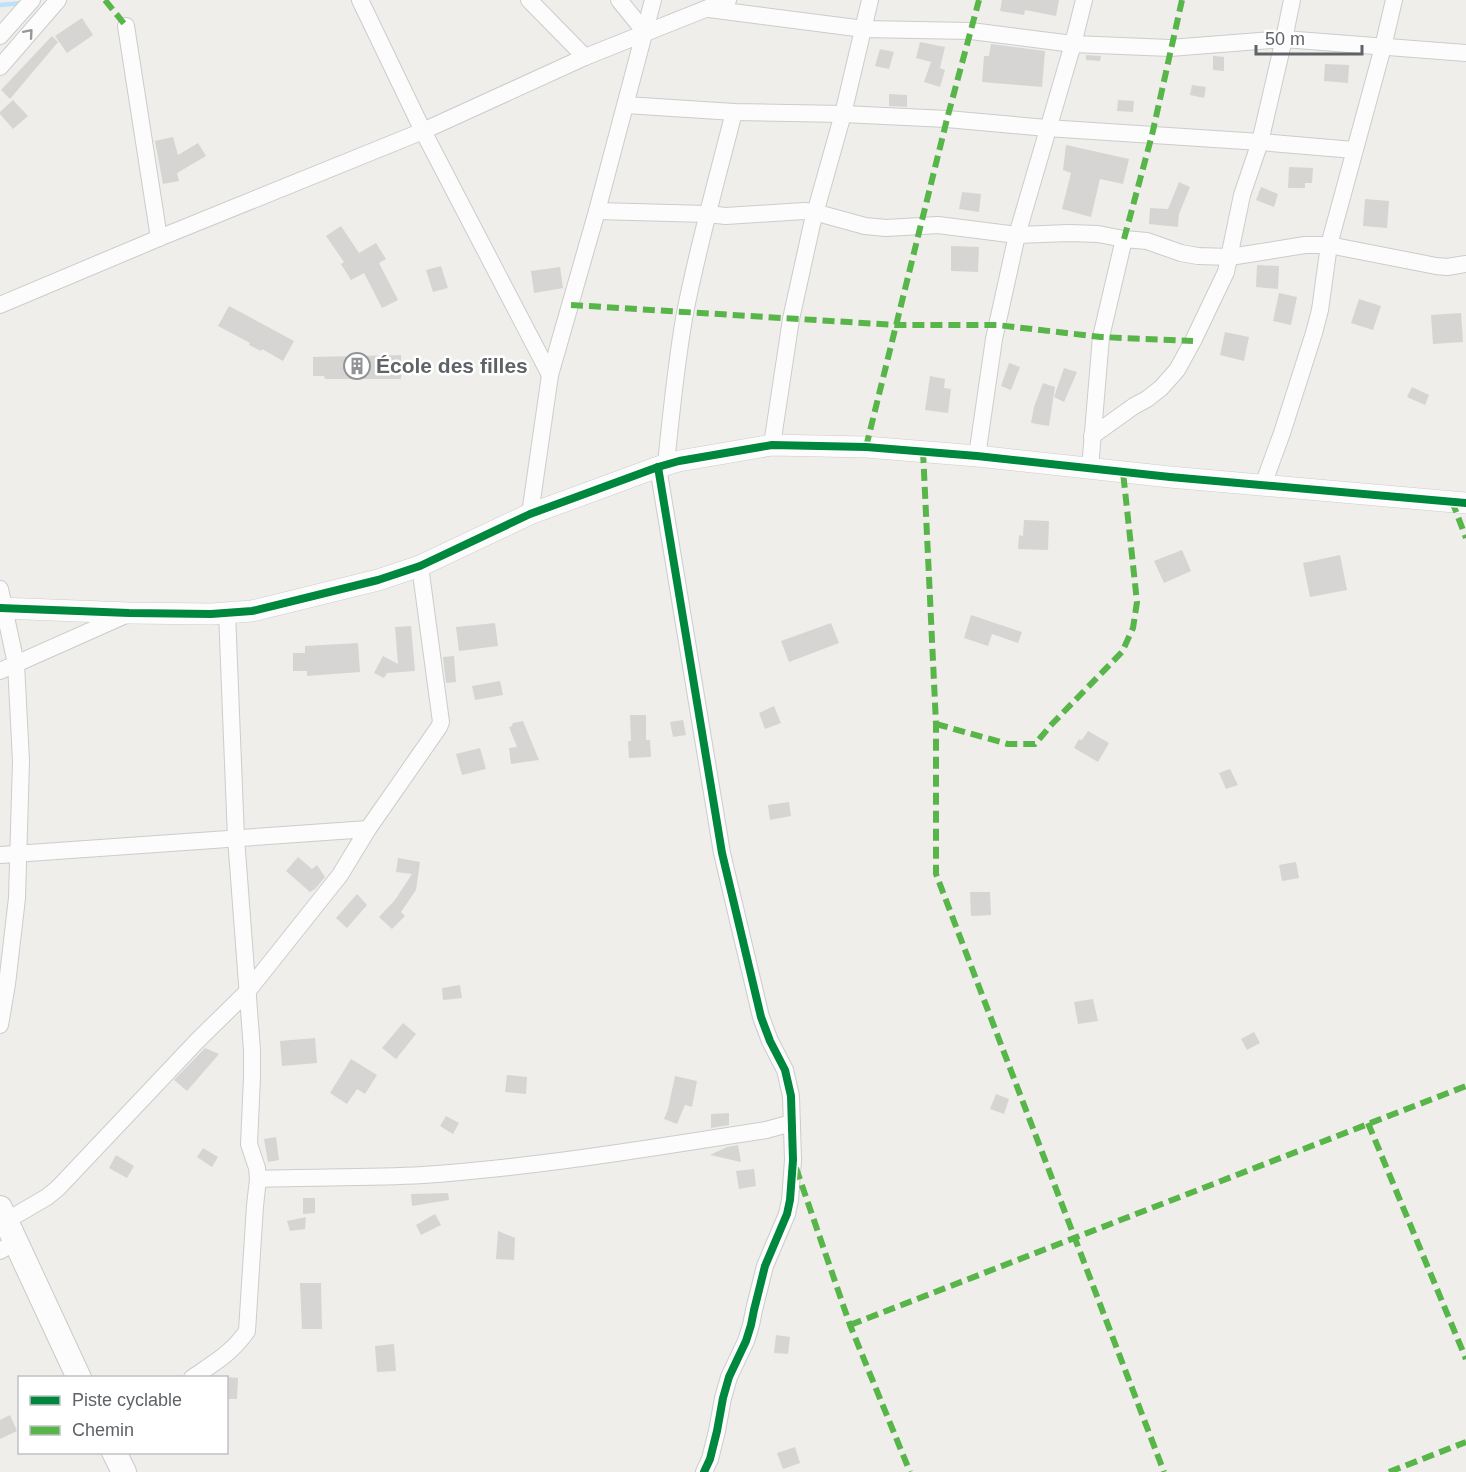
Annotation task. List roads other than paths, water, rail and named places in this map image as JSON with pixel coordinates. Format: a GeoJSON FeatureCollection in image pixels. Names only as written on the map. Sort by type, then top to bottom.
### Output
{"type":"FeatureCollection","features":[{"type":"Feature","properties":{"kind":"main road"},"geometry":{"type":"LineString","coordinates":[[5,1231],[78,1376]]}},
{"type":"Feature","properties":{"kind":"main road"},"geometry":{"type":"LineString","coordinates":[[115,1454],[124,1472]]}},
{"type":"Feature","properties":{"kind":"street"},"geometry":{"type":"LineString","coordinates":[[0,36],[32,0]]}},
{"type":"Feature","properties":{"kind":"street"},"geometry":{"type":"LineString","coordinates":[[0,67],[58,0]]}},
{"type":"Feature","properties":{"kind":"street"},"geometry":{"type":"LineString","coordinates":[[360,0],[423,131],[550,375]]}},
{"type":"Feature","properties":{"kind":"street"},"geometry":{"type":"LineString","coordinates":[[529,0],[585,57]]}},
{"type":"Feature","properties":{"kind":"street"},"geometry":{"type":"LineString","coordinates":[[619,0],[645,32]]}},
{"type":"Feature","properties":{"kind":"street"},"geometry":{"type":"LineString","coordinates":[[530,514],[550,375],[626,105],[652,0]]}},
{"type":"Feature","properties":{"kind":"street"},"geometry":{"type":"LineString","coordinates":[[0,305],[423,131],[585,57],[728,0]]}},
{"type":"Feature","properties":{"kind":"street"},"geometry":{"type":"LineString","coordinates":[[772,445],[791,319],[814,212],[843,114],[870,0]]}},
{"type":"Feature","properties":{"kind":"street"},"geometry":{"type":"LineString","coordinates":[[977,456],[994,339],[1017,235],[1084,0]]}},
{"type":"Feature","properties":{"kind":"street"},"geometry":{"type":"LineString","coordinates":[[1092,436],[1147,399],[1161,388],[1177,370],[1226,272],[1242,195],[1260,142],[1292,0]]}},
{"type":"Feature","properties":{"kind":"street"},"geometry":{"type":"LineString","coordinates":[[1263,485],[1314,333],[1320,310],[1329,245],[1394,0]]}},
{"type":"Feature","properties":{"kind":"street"},"geometry":{"type":"LineString","coordinates":[[705,8],[864,29],[971,31],[1073,44],[1170,48],[1284,39],[1466,53]]}},
{"type":"Feature","properties":{"kind":"street"},"geometry":{"type":"LineString","coordinates":[[126,27],[159,238]]}},
{"type":"Feature","properties":{"kind":"street"},"geometry":{"type":"LineString","coordinates":[[626,105],[734,112],[947,119],[1354,150]]}},
{"type":"Feature","properties":{"kind":"street"},"geometry":{"type":"LineString","coordinates":[[704,1472],[710,1459],[729,1377],[746,1341],[765,1266],[787,1214],[793,1160],[789,1081],[770,1041],[762,1017],[722,853],[662,466],[685,312],[707,214],[734,112]]}},
{"type":"Feature","properties":{"kind":"street"},"geometry":{"type":"LineString","coordinates":[[597,211],[726,216],[794,211],[814,212],[865,226],[886,228],[938,225],[1017,235],[1086,233],[1147,242],[1180,253],[1198,256],[1230,257],[1305,245],[1329,245],[1420,264],[1447,267],[1466,264]]}},
{"type":"Feature","properties":{"kind":"street"},"geometry":{"type":"LineString","coordinates":[[1090,468],[1101,337],[1124,239]]}},
{"type":"Feature","properties":{"kind":"street"},"geometry":{"type":"LineString","coordinates":[[0,1025],[16,915],[21,761],[16,664],[1,602],[129,614],[211,614],[252,611],[378,580],[420,566],[530,514],[662,466],[772,445],[876,447],[1170,477],[1466,503]]}},
{"type":"Feature","properties":{"kind":"street"},"geometry":{"type":"LineString","coordinates":[[5,1231],[58,1188],[198,1040],[247,992],[340,875],[368,829],[439,727],[441,722],[420,566]]}},
{"type":"Feature","properties":{"kind":"street"},"geometry":{"type":"LineString","coordinates":[[194,1376],[228,1353],[246,1331],[258,1179],[249,1144],[252,1050],[236,838],[227,613]]}},
{"type":"Feature","properties":{"kind":"street"},"geometry":{"type":"LineString","coordinates":[[0,671],[129,614]]}},
{"type":"Feature","properties":{"kind":"street"},"geometry":{"type":"LineString","coordinates":[[0,855],[368,829]]}},
{"type":"Feature","properties":{"kind":"street"},"geometry":{"type":"LineString","coordinates":[[258,1179],[402,1176],[536,1164],[774,1129],[792,1123]]}},
{"type":"Feature","properties":{"kind":"waterway"},"geometry":{"type":"LineString","coordinates":[[0,5],[22,3]]}},
{"type":"Feature","properties":{"kind":"place","name":"École des filles"},"geometry":{"type":"Point","coordinates":[357,366]}}]}
